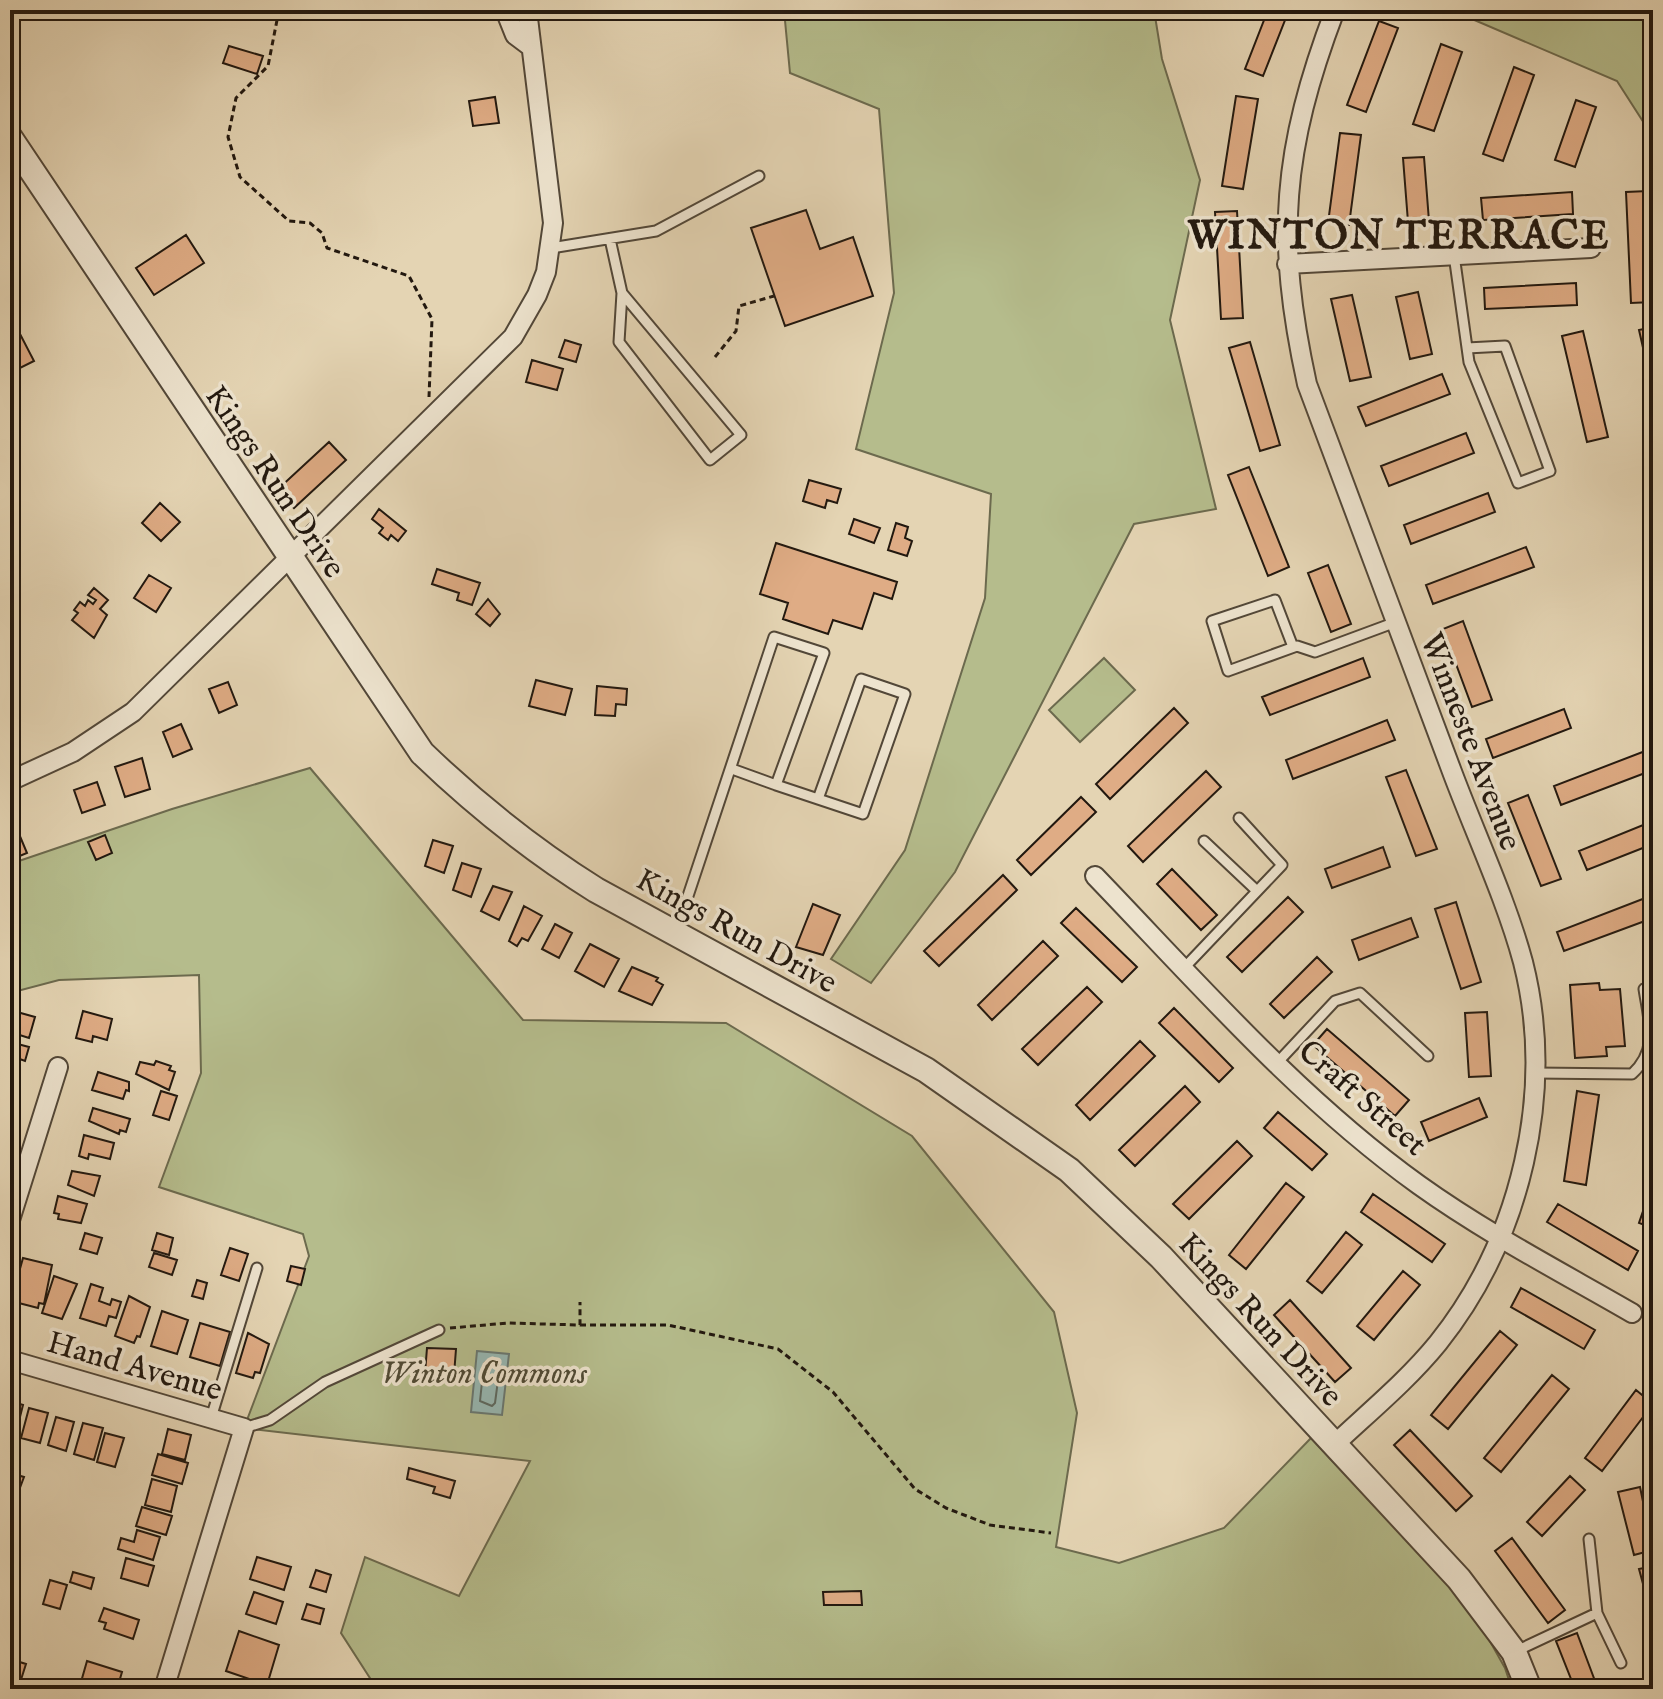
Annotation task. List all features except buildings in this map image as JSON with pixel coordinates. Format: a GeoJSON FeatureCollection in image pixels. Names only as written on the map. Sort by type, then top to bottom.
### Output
{"type":"FeatureCollection","features":[{"type":"Feature","properties":{"kind":"street"},"geometry":{"type":"LineString","coordinates":[[505,10],[515,35],[531,47]]}},
{"type":"Feature","properties":{"kind":"street"},"geometry":{"type":"LineString","coordinates":[[10,781],[73,752],[133,712],[513,337],[537,295],[551,248],[552,207],[527,10]]}},
{"type":"Feature","properties":{"kind":"street","name":"Winneste Avenue"},"geometry":{"type":"LineString","coordinates":[[1334,1445],[1437,1344],[1481,1279],[1501,1236],[1530,1138],[1535,1073],[1523,963],[1307,384],[1287,264],[1287,198],[1306,96],[1335,10]]}},
{"type":"Feature","properties":{"kind":"street","name":"Kings Run Drive"},"geometry":{"type":"LineString","coordinates":[[10,138],[422,753],[467,797],[548,860],[926,1070],[1069,1170],[1161,1257],[1459,1579],[1514,1652],[1529,1689]]}},
{"type":"Feature","properties":{"kind":"street"},"geometry":{"type":"LineString","coordinates":[[1287,264],[1591,248]]}},
{"type":"Feature","properties":{"kind":"street","name":"Craft Street"},"geometry":{"type":"LineString","coordinates":[[1095,876],[1331,1116],[1418,1185],[1632,1313]]}},
{"type":"Feature","properties":{"kind":"street"},"geometry":{"type":"LineString","coordinates":[[10,1220],[58,1067]]}},
{"type":"Feature","properties":{"kind":"street","name":"Hand Avenue"},"geometry":{"type":"LineString","coordinates":[[10,1360],[244,1428]]}},
{"type":"Feature","properties":{"kind":"street"},"geometry":{"type":"LineString","coordinates":[[164,1689],[244,1428]]}},
{"type":"Feature","properties":{"kind":"lane"},"geometry":{"type":"LineString","coordinates":[[551,248],[656,231],[759,176]]}},
{"type":"Feature","properties":{"kind":"lane"},"geometry":{"type":"LineString","coordinates":[[610,239],[622,293],[619,342],[710,460],[741,435],[622,293]]}},
{"type":"Feature","properties":{"kind":"lane"},"geometry":{"type":"LineString","coordinates":[[1454,255],[1467,348],[1469,362],[1518,483],[1550,471],[1505,346],[1467,348]]}},
{"type":"Feature","properties":{"kind":"lane"},"geometry":{"type":"LineString","coordinates":[[1293,647],[1275,600],[1212,621],[1228,671],[1293,647],[1315,652],[1396,622]]}},
{"type":"Feature","properties":{"kind":"lane"},"geometry":{"type":"LineString","coordinates":[[676,932],[774,637],[824,653],[776,785]]}},
{"type":"Feature","properties":{"kind":"lane"},"geometry":{"type":"LineString","coordinates":[[732,769],[776,785],[818,799],[863,814],[905,694],[861,679],[818,799]]}},
{"type":"Feature","properties":{"kind":"lane"},"geometry":{"type":"LineString","coordinates":[[1184,968],[1282,865],[1239,818]]}},
{"type":"Feature","properties":{"kind":"lane"},"geometry":{"type":"LineString","coordinates":[[1204,841],[1257,891]]}},
{"type":"Feature","properties":{"kind":"lane"},"geometry":{"type":"LineString","coordinates":[[1535,1073],[1632,1074],[1649,1054],[1652,1041],[1644,989]]}},
{"type":"Feature","properties":{"kind":"lane"},"geometry":{"type":"LineString","coordinates":[[1277,1063],[1335,1001],[1360,993],[1428,1056]]}},
{"type":"Feature","properties":{"kind":"lane"},"geometry":{"type":"LineString","coordinates":[[211,1418],[257,1268]]}},
{"type":"Feature","properties":{"kind":"lane"},"geometry":{"type":"LineString","coordinates":[[244,1428],[270,1420],[325,1382],[439,1330]]}},
{"type":"Feature","properties":{"kind":"lane"},"geometry":{"type":"LineString","coordinates":[[1589,1539],[1597,1613],[1621,1663]]}},
{"type":"Feature","properties":{"kind":"lane"},"geometry":{"type":"LineString","coordinates":[[1514,1652],[1597,1613]]}},
{"type":"Feature","properties":{"kind":"path"},"geometry":{"type":"LineString","coordinates":[[279,10],[268,66],[236,98],[228,137],[240,177],[289,221],[310,223],[322,233],[327,248],[409,276],[432,319],[428,395],[437,413]]}},
{"type":"Feature","properties":{"kind":"path"},"geometry":{"type":"LineString","coordinates":[[715,357],[736,331],[739,306],[774,296]]}},
{"type":"Feature","properties":{"kind":"path"},"geometry":{"type":"LineString","coordinates":[[580,1302],[580,1325]]}},
{"type":"Feature","properties":{"kind":"path"},"geometry":{"type":"LineString","coordinates":[[439,1330],[472,1324],[668,1325],[778,1349],[833,1392],[915,1489],[946,1508],[990,1525],[1051,1533]]}},
{"type":"Feature","properties":{"kind":"green space"},"geometry":{"type":"Polygon","coordinates":[[[784,10],[1154,10],[1162,59],[1200,180],[1170,320],[1216,509],[1134,524],[955,872],[871,983],[831,959],[905,850],[985,598],[991,494],[856,449],[894,293],[879,109],[790,73],[784,10]]]}},
{"type":"Feature","properties":{"kind":"green space"},"geometry":{"type":"Polygon","coordinates":[[[1451,10],[1653,10],[1653,137],[1617,81],[1451,10]]]}},
{"type":"Feature","properties":{"kind":"green space"},"geometry":{"type":"Polygon","coordinates":[[[1104,658],[1135,690],[1080,742],[1049,710],[1104,658]]]}},
{"type":"Feature","properties":{"kind":"green space","name":"Winton Commons"},"geometry":{"type":"Polygon","coordinates":[[[310,768],[523,1020],[726,1023],[912,1136],[1054,1312],[1077,1413],[1056,1547],[1119,1563],[1224,1528],[1311,1438],[1473,1611],[1505,1668],[1512,1689],[377,1689],[341,1633],[365,1557],[459,1596],[530,1461],[244,1428],[309,1256],[303,1234],[159,1187],[201,1073],[199,975],[59,980],[10,993],[10,864],[172,809],[310,768]]]}},
{"type":"Feature","properties":{"kind":"water"},"geometry":{"type":"Polygon","coordinates":[[[477,1351],[509,1354],[502,1415],[471,1412],[477,1351]]]}},
{"type":"Feature","properties":{"kind":"district","name":"WINTON TERRACE"},"geometry":{"type":"Point","coordinates":[1399,234]}}]}
